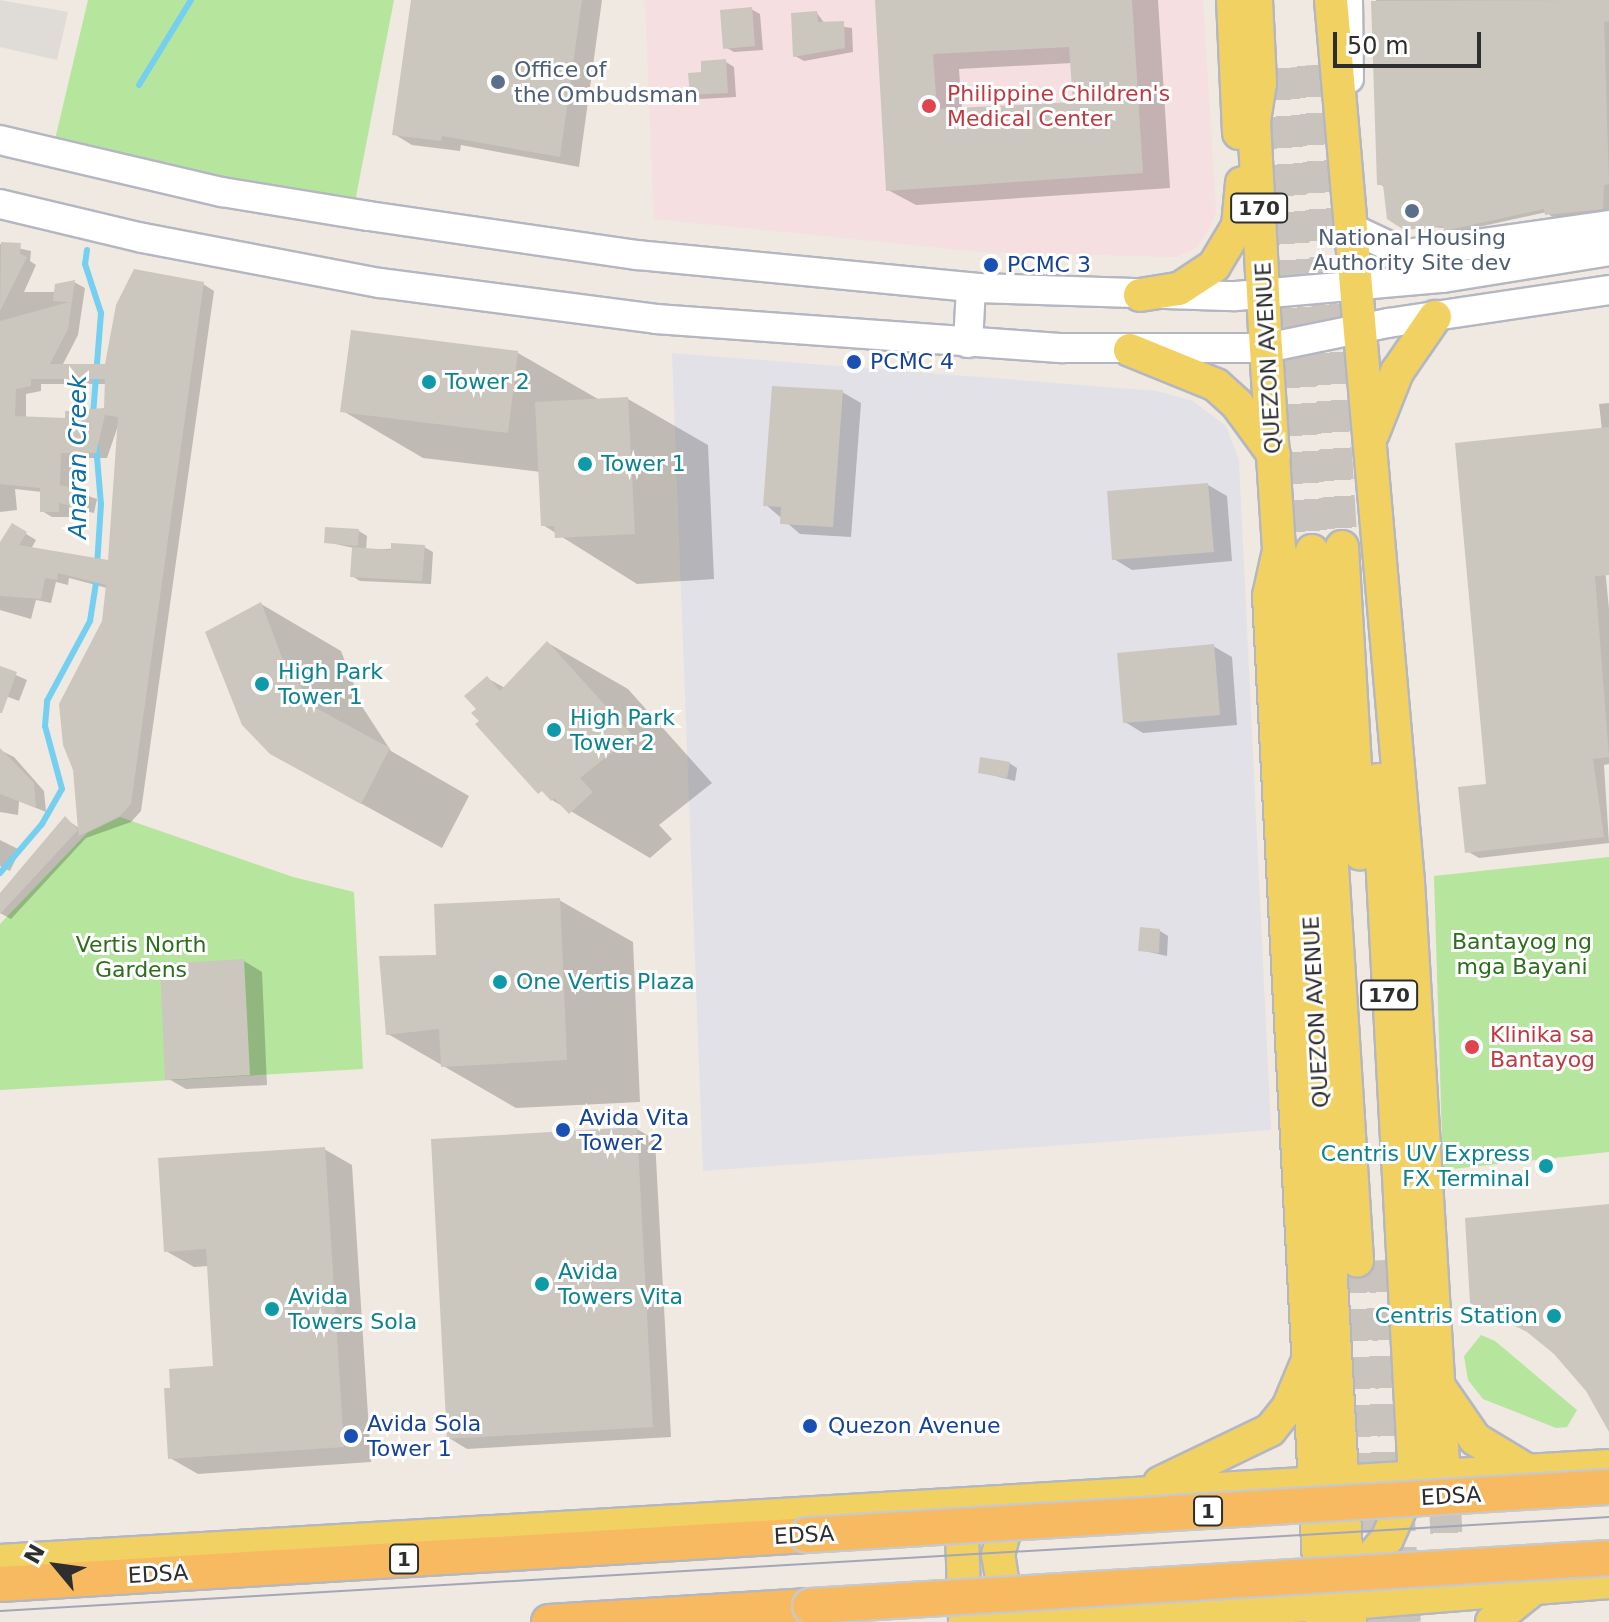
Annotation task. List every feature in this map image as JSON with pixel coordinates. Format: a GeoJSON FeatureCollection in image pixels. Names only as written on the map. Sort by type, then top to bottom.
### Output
{"type":"FeatureCollection","features":[{"type":"Feature","properties":{"kind":"highway","name":"EDSA"},"geometry":{"type":"LineString","coordinates":[[0,1584],[1609,1484]]}},
{"type":"Feature","properties":{"kind":"highway"},"geometry":{"type":"LineString","coordinates":[[549,1622],[1609,1558]]}},
{"type":"Feature","properties":{"kind":"main road","name":"QUEZON AVENUE"},"geometry":{"type":"LineString","coordinates":[[1233,0],[1236,82],[1254,121]]}},
{"type":"Feature","properties":{"kind":"main road","name":"QUEZON AVENUE"},"geometry":{"type":"LineString","coordinates":[[1256,0],[1260,83],[1254,121],[1279,548],[1293,598],[1335,1604]]}},
{"type":"Feature","properties":{"kind":"main road"},"geometry":{"type":"LineString","coordinates":[[1278,0],[1298,67],[1310,0]]}},
{"type":"Feature","properties":{"kind":"main road","name":"170"},"geometry":{"type":"LineString","coordinates":[[1331,0],[1348,151],[1373,513],[1382,553],[1408,882],[1439,1384],[1433,1489]]}},
{"type":"Feature","properties":{"kind":"main road"},"geometry":{"type":"LineString","coordinates":[[1140,295],[1179,289],[1197,280],[1230,245],[1242,207],[1236,82]]}},
{"type":"Feature","properties":{"kind":"main road"},"geometry":{"type":"LineString","coordinates":[[0,140],[222,192],[369,216],[637,255],[971,288],[1140,295],[1264,294],[1358,287],[1609,251]]}},
{"type":"Feature","properties":{"kind":"main road"},"geometry":{"type":"LineString","coordinates":[[0,204],[143,238],[380,283],[656,319],[968,343],[1130,350],[1266,348],[1360,328],[1609,290]]}},
{"type":"Feature","properties":{"kind":"main road"},"geometry":{"type":"LineString","coordinates":[[1353,229],[1406,254],[1609,225]]}},
{"type":"Feature","properties":{"kind":"main road"},"geometry":{"type":"LineString","coordinates":[[968,343],[971,288]]}},
{"type":"Feature","properties":{"kind":"main road"},"geometry":{"type":"LineString","coordinates":[[1369,452],[1397,372],[1435,317]]}},
{"type":"Feature","properties":{"kind":"main road"},"geometry":{"type":"LineString","coordinates":[[1130,350],[1216,385],[1237,404],[1274,455]]}},
{"type":"Feature","properties":{"kind":"main road","name":"170"},"geometry":{"type":"LineString","coordinates":[[1373,513],[1366,555],[1433,1489]]}},
{"type":"Feature","properties":{"kind":"main road","name":"QUEZON AVENUE"},"geometry":{"type":"LineString","coordinates":[[1279,548],[1269,596],[1310,1354],[1328,1480]]}},
{"type":"Feature","properties":{"kind":"main road","name":"170"},"geometry":{"type":"LineString","coordinates":[[1327,549],[1370,1260]]}},
{"type":"Feature","properties":{"kind":"main road"},"geometry":{"type":"LineString","coordinates":[[1140,1492],[1270,1430],[1294,1396],[1310,1354]]}},
{"type":"Feature","properties":{"kind":"main road"},"geometry":{"type":"LineString","coordinates":[[1439,1384],[1467,1431],[1493,1453],[1528,1470]]}},
{"type":"Feature","properties":{"kind":"main road","name":"EDSA"},"geometry":{"type":"LineString","coordinates":[[0,1561],[1328,1480],[1433,1489],[1528,1470],[1609,1466]]}},
{"type":"Feature","properties":{"kind":"main road"},"geometry":{"type":"LineString","coordinates":[[1335,1604],[1387,1539],[1433,1489],[1609,1484]]}},
{"type":"Feature","properties":{"kind":"main road"},"geometry":{"type":"LineString","coordinates":[[1027,1499],[1006,1526],[998,1555],[1010,1599],[1032,1620]]}},
{"type":"Feature","properties":{"kind":"main road"},"geometry":{"type":"LineString","coordinates":[[943,1504],[962,1534],[965,1622]]}},
{"type":"Feature","properties":{"kind":"main road"},"geometry":{"type":"LineString","coordinates":[[988,1622],[1086,1620],[1436,1599],[1609,1582]]}},
{"type":"Feature","properties":{"kind":"main road"},"geometry":{"type":"LineString","coordinates":[[1492,1622],[1532,1590]]}},
{"type":"Feature","properties":{"kind":"street","name":"170"},"geometry":{"type":"LineString","coordinates":[[1348,151],[1349,0]]}},
{"type":"Feature","properties":{"kind":"shaded area"},"geometry":{"type":"Polygon","coordinates":[[[0,0],[68,12],[57,60],[0,47],[0,0]]]}},
{"type":"Feature","properties":{"kind":"shaded area","name":"Philippine Children's Medical Center"},"geometry":{"type":"Polygon","coordinates":[[[645,0],[1203,0],[1216,212],[1197,247],[1176,257],[982,252],[654,219],[645,0]]]}},
{"type":"Feature","properties":{"kind":"shaded area"},"geometry":{"type":"Polygon","coordinates":[[[672,353],[1157,391],[1193,401],[1226,426],[1239,460],[1271,1130],[703,1171],[672,353]]]}},
{"type":"Feature","properties":{"kind":"green space"},"geometry":{"type":"Polygon","coordinates":[[[88,0],[394,0],[354,207],[53,148],[88,0]]]}},
{"type":"Feature","properties":{"kind":"green space","name":"Vertis North Gardens"},"geometry":{"type":"Polygon","coordinates":[[[120,817],[293,877],[354,892],[363,1069],[0,1090],[0,924],[87,833],[120,817]]]}},
{"type":"Feature","properties":{"kind":"green space","name":"Bantayog ng mga Bayani"},"geometry":{"type":"Polygon","coordinates":[[[1609,857],[1609,1152],[1443,1170],[1434,876],[1609,857]]]}},
{"type":"Feature","properties":{"kind":"green space"},"geometry":{"type":"Polygon","coordinates":[[[1481,1335],[1495,1341],[1577,1410],[1567,1427],[1556,1428],[1483,1399],[1468,1380],[1464,1356],[1481,1335]]]}},
{"type":"Feature","properties":{"kind":"building"},"geometry":{"type":"Polygon","coordinates":[[[411,0],[582,0],[560,157],[442,136],[441,141],[392,135],[411,0]]]}},
{"type":"Feature","properties":{"kind":"building"},"geometry":{"type":"Polygon","coordinates":[[[875,0],[1132,0],[1143,173],[886,191],[875,0]],[[1069,47],[933,54],[937,109],[1073,102],[1069,47]]]}},
{"type":"Feature","properties":{"kind":"building"},"geometry":{"type":"Polygon","coordinates":[[[1609,0],[1609,21],[1604,22],[1609,184],[1604,185],[1603,209],[1545,215],[1544,209],[1444,231],[1443,226],[1404,230],[1387,219],[1383,185],[1377,185],[1371,1],[1609,0]]]}},
{"type":"Feature","properties":{"kind":"building"},"geometry":{"type":"Polygon","coordinates":[[[752,7],[755,46],[723,49],[720,10],[752,7]]]}},
{"type":"Feature","properties":{"kind":"building"},"geometry":{"type":"Polygon","coordinates":[[[817,11],[818,22],[844,21],[845,48],[793,57],[791,13],[817,11]]]}},
{"type":"Feature","properties":{"kind":"building"},"geometry":{"type":"Polygon","coordinates":[[[726,59],[728,93],[690,95],[688,73],[701,72],[701,61],[726,59]]]}},
{"type":"Feature","properties":{"kind":"building"},"geometry":{"type":"Polygon","coordinates":[[[1,242],[21,243],[20,254],[27,257],[0,311],[1,242]]]}},
{"type":"Feature","properties":{"kind":"building"},"geometry":{"type":"Polygon","coordinates":[[[134,269],[204,282],[131,804],[120,816],[79,836],[73,770],[63,745],[59,704],[102,621],[106,585],[58,573],[57,580],[45,578],[41,599],[0,596],[0,542],[12,523],[27,532],[19,545],[108,560],[118,417],[105,415],[96,453],[61,453],[60,485],[87,491],[83,509],[59,503],[59,512],[40,512],[40,488],[0,484],[0,321],[69,302],[53,301],[55,284],[75,280],[68,329],[50,364],[105,364],[116,305],[134,269]],[[31,379],[31,386],[16,389],[15,416],[65,418],[65,411],[104,408],[105,379],[31,379]]]}},
{"type":"Feature","properties":{"kind":"building","name":"Tower 2"},"geometry":{"type":"Polygon","coordinates":[[[351,330],[518,351],[508,433],[340,412],[351,330]]]}},
{"type":"Feature","properties":{"kind":"building"},"geometry":{"type":"Polygon","coordinates":[[[772,386],[843,390],[833,527],[780,524],[781,507],[763,506],[772,386]]]}},
{"type":"Feature","properties":{"kind":"building","name":"Tower 1"},"geometry":{"type":"Polygon","coordinates":[[[628,397],[635,534],[555,538],[554,526],[541,526],[535,402],[628,397]]]}},
{"type":"Feature","properties":{"kind":"building"},"geometry":{"type":"Polygon","coordinates":[[[1609,427],[1609,575],[1595,576],[1609,757],[1593,759],[1604,837],[1465,853],[1458,787],[1486,784],[1455,443],[1609,427]]]}},
{"type":"Feature","properties":{"kind":"building"},"geometry":{"type":"Polygon","coordinates":[[[1208,483],[1214,552],[1112,560],[1107,491],[1208,483]]]}},
{"type":"Feature","properties":{"kind":"building"},"geometry":{"type":"Polygon","coordinates":[[[325,527],[359,529],[358,546],[324,543],[325,527]]]}},
{"type":"Feature","properties":{"kind":"building"},"geometry":{"type":"Polygon","coordinates":[[[391,543],[425,545],[422,581],[350,577],[352,547],[391,550],[391,543]]]}},
{"type":"Feature","properties":{"kind":"building","name":"High Park Tower 1"},"geometry":{"type":"Polygon","coordinates":[[[261,602],[283,660],[314,707],[390,748],[361,804],[270,754],[242,725],[205,632],[261,602]]]}},
{"type":"Feature","properties":{"kind":"building","name":"High Park Tower 2"},"geometry":{"type":"Polygon","coordinates":[[[547,641],[633,736],[580,778],[593,792],[569,814],[554,798],[551,801],[542,791],[538,794],[475,724],[479,721],[471,713],[476,709],[464,696],[487,676],[500,691],[547,641]]]}},
{"type":"Feature","properties":{"kind":"building"},"geometry":{"type":"Polygon","coordinates":[[[1214,644],[1220,715],[1123,723],[1117,653],[1214,644]]]}},
{"type":"Feature","properties":{"kind":"building"},"geometry":{"type":"Polygon","coordinates":[[[0,666],[17,672],[2,713],[0,713],[0,666]]]}},
{"type":"Feature","properties":{"kind":"building"},"geometry":{"type":"Polygon","coordinates":[[[0,748],[34,783],[36,808],[0,794],[0,748]]]}},
{"type":"Feature","properties":{"kind":"building"},"geometry":{"type":"Polygon","coordinates":[[[980,757],[1010,762],[1007,778],[978,773],[980,757]]]}},
{"type":"Feature","properties":{"kind":"building"},"geometry":{"type":"Polygon","coordinates":[[[65,816],[78,830],[0,914],[0,893],[65,816]]]}},
{"type":"Feature","properties":{"kind":"building","name":"One Vertis Plaza"},"geometry":{"type":"Polygon","coordinates":[[[560,898],[567,1060],[441,1067],[439,1029],[386,1035],[379,956],[436,955],[434,904],[560,898]]]}},
{"type":"Feature","properties":{"kind":"building"},"geometry":{"type":"Polygon","coordinates":[[[1140,927],[1160,929],[1159,953],[1138,951],[1140,927]]]}},
{"type":"Feature","properties":{"kind":"building"},"geometry":{"type":"Polygon","coordinates":[[[244,959],[250,1075],[165,1080],[160,964],[244,959]]]}},
{"type":"Feature","properties":{"kind":"building","name":"Avida Towers Vita"},"geometry":{"type":"Polygon","coordinates":[[[637,1127],[653,1427],[447,1439],[431,1139],[637,1127]]]}},
{"type":"Feature","properties":{"kind":"building","name":"Avida Towers Sola"},"geometry":{"type":"Polygon","coordinates":[[[325,1147],[344,1447],[168,1459],[164,1388],[170,1388],[169,1369],[213,1366],[206,1249],[164,1252],[158,1158],[325,1147]]]}},
{"type":"Feature","properties":{"kind":"building","name":"Centris Station"},"geometry":{"type":"Polygon","coordinates":[[[1609,1204],[1609,1432],[1586,1391],[1554,1354],[1527,1332],[1470,1303],[1465,1218],[1609,1204]]]}},
{"type":"Feature","properties":{"kind":"waterway","name":"Anaran Creek"},"geometry":{"type":"LineString","coordinates":[[139,85],[191,0]]}},
{"type":"Feature","properties":{"kind":"waterway","name":"Anaran Creek"},"geometry":{"type":"LineString","coordinates":[[87,250],[85,264],[101,313],[93,414]]}},
{"type":"Feature","properties":{"kind":"waterway","name":"Anaran Creek"},"geometry":{"type":"LineString","coordinates":[[96,445],[101,504],[97,566]]}},
{"type":"Feature","properties":{"kind":"waterway","name":"Anaran Creek"},"geometry":{"type":"LineString","coordinates":[[0,873],[42,824],[62,789],[45,726],[47,701],[90,621],[97,577]]}},
{"type":"Feature","properties":{"kind":"tunnel"},"geometry":{"type":"LineString","coordinates":[[1313,65],[1342,547]]}},
{"type":"Feature","properties":{"kind":"tunnel"},"geometry":{"type":"LineString","coordinates":[[1282,68],[1312,551]]}},
{"type":"Feature","properties":{"kind":"tunnel"},"geometry":{"type":"LineString","coordinates":[[1384,1260],[1405,1622]]}},
{"type":"Feature","properties":{"kind":"tunnel"},"geometry":{"type":"LineString","coordinates":[[1357,1261],[1377,1622]]}},
{"type":"Feature","properties":{"kind":"tunnel"},"geometry":{"type":"LineString","coordinates":[[1445,1501],[1448,1575]]}},
{"type":"Feature","properties":{"kind":"tram line"},"geometry":{"type":"LineString","coordinates":[[0,1611],[1609,1517]]}},
{"type":"Feature","properties":{"kind":"place","name":"Office of the Ombudsman"},"geometry":{"type":"Point","coordinates":[498,82]}},
{"type":"Feature","properties":{"kind":"place","name":"Philippine Children's Medical Center"},"geometry":{"type":"Point","coordinates":[929,106]}},
{"type":"Feature","properties":{"kind":"place","name":"National Housing Authority Site dev"},"geometry":{"type":"Point","coordinates":[1412,211]}},
{"type":"Feature","properties":{"kind":"place","name":"PCMC 3"},"geometry":{"type":"Point","coordinates":[991,265]}},
{"type":"Feature","properties":{"kind":"place","name":"PCMC 4"},"geometry":{"type":"Point","coordinates":[854,362]}},
{"type":"Feature","properties":{"kind":"place","name":"Tower 2"},"geometry":{"type":"Point","coordinates":[429,382]}},
{"type":"Feature","properties":{"kind":"place","name":"Tower 1"},"geometry":{"type":"Point","coordinates":[585,464]}},
{"type":"Feature","properties":{"kind":"place","name":"High Park Tower 1"},"geometry":{"type":"Point","coordinates":[262,684]}},
{"type":"Feature","properties":{"kind":"place","name":"High Park Tower 2"},"geometry":{"type":"Point","coordinates":[554,730]}},
{"type":"Feature","properties":{"kind":"place","name":"One Vertis Plaza"},"geometry":{"type":"Point","coordinates":[500,982]}},
{"type":"Feature","properties":{"kind":"place","name":"Klinika sa Bantayog"},"geometry":{"type":"Point","coordinates":[1472,1047]}},
{"type":"Feature","properties":{"kind":"place","name":"Avida Vita Tower 2"},"geometry":{"type":"Point","coordinates":[563,1130]}},
{"type":"Feature","properties":{"kind":"place","name":"Centris UV Express FX Terminal"},"geometry":{"type":"Point","coordinates":[1546,1166]}},
{"type":"Feature","properties":{"kind":"place","name":"Avida Towers Vita"},"geometry":{"type":"Point","coordinates":[542,1284]}},
{"type":"Feature","properties":{"kind":"place","name":"Avida Towers Sola"},"geometry":{"type":"Point","coordinates":[272,1309]}},
{"type":"Feature","properties":{"kind":"place","name":"Centris Station"},"geometry":{"type":"Point","coordinates":[1554,1316]}},
{"type":"Feature","properties":{"kind":"place","name":"Quezon Avenue"},"geometry":{"type":"Point","coordinates":[810,1426]}},
{"type":"Feature","properties":{"kind":"place","name":"Avida Sola Tower 1"},"geometry":{"type":"Point","coordinates":[351,1436]}}]}
